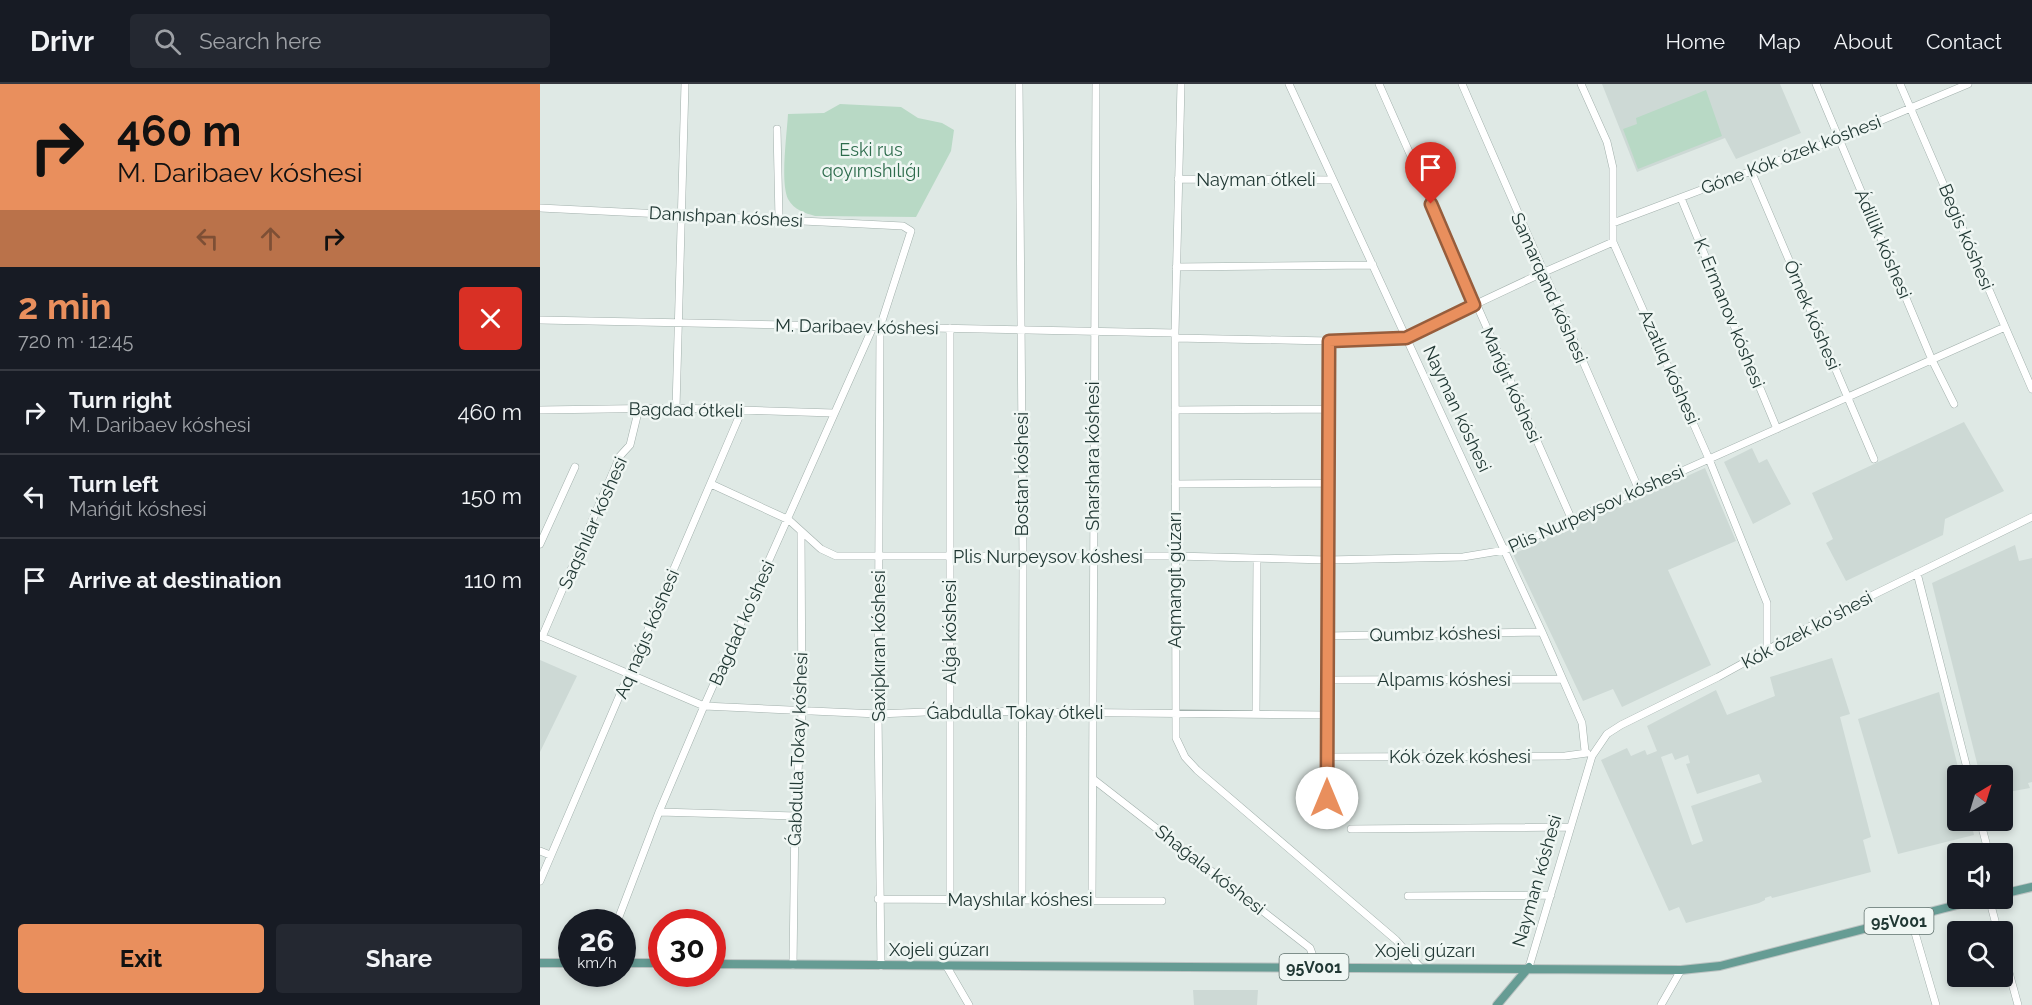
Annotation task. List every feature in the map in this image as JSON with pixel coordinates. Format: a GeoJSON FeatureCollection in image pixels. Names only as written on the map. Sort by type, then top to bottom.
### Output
{"type":"FeatureCollection","features":[{"type":"Feature","properties":{"kind":"main road"},"geometry":{"type":"LineString","coordinates":[[2013,891],[2032,887]]}},
{"type":"Feature","properties":{"kind":"main road","name":"Xojeli gúzarı"},"geometry":{"type":"LineString","coordinates":[[726,964],[1681,970],[1720,966],[1947,909]]}},
{"type":"Feature","properties":{"kind":"main road"},"geometry":{"type":"LineString","coordinates":[[540,963],[558,963]]}},
{"type":"Feature","properties":{"kind":"main road","name":"Nayman kóshesi"},"geometry":{"type":"LineString","coordinates":[[1497,1005],[1529,968]]}},
{"type":"Feature","properties":{"kind":"street"},"geometry":{"type":"LineString","coordinates":[[676,408],[685,84]]}},
{"type":"Feature","properties":{"kind":"street","name":"Bostan kóshesi"},"geometry":{"type":"LineString","coordinates":[[1019,84],[1023,557],[1022,900]]}},
{"type":"Feature","properties":{"kind":"street","name":"Sharshara kóshesi"},"geometry":{"type":"LineString","coordinates":[[1092,901],[1096,84]]}},
{"type":"Feature","properties":{"kind":"street","name":"Aqmangıt gúzarı"},"geometry":{"type":"LineString","coordinates":[[1181,84],[1175,336],[1174,714],[1176,738],[1185,757],[1197,770],[1393,938],[1420,967]]}},
{"type":"Feature","properties":{"kind":"street","name":"Nayman kóshesi"},"geometry":{"type":"LineString","coordinates":[[1289,84],[1542,632],[1582,723],[1585,751]]}},
{"type":"Feature","properties":{"kind":"street","name":"Mańǵıt kóshesi"},"geometry":{"type":"LineString","coordinates":[[1379,84],[1474,305],[1572,520]]}},
{"type":"Feature","properties":{"kind":"street","name":"Samarqand kóshesi"},"geometry":{"type":"LineString","coordinates":[[1461,84],[1639,490]]}},
{"type":"Feature","properties":{"kind":"street","name":"Azatlıq kóshesi"},"geometry":{"type":"LineString","coordinates":[[1581,84],[1607,142],[1613,168],[1613,242],[1709,459],[1767,603],[1767,649]]}},
{"type":"Feature","properties":{"kind":"street","name":"Ádillik kóshesi"},"geometry":{"type":"LineString","coordinates":[[1816,84],[1932,360],[1953,404]]}},
{"type":"Feature","properties":{"kind":"street","name":"Begis kóshesi"},"geometry":{"type":"LineString","coordinates":[[1900,84],[2032,389]]}},
{"type":"Feature","properties":{"kind":"street","name":"Góne Kók ózek kóshesi"},"geometry":{"type":"LineString","coordinates":[[1613,223],[1839,138],[1968,84]]}},
{"type":"Feature","properties":{"kind":"street"},"geometry":{"type":"LineString","coordinates":[[777,129],[779,219]]}},
{"type":"Feature","properties":{"kind":"street","name":"Órnek kóshesi"},"geometry":{"type":"LineString","coordinates":[[1751,171],[1874,459]]}},
{"type":"Feature","properties":{"kind":"street","name":"Nayman ótkeli"},"geometry":{"type":"LineString","coordinates":[[1178,179],[1333,180]]}},
{"type":"Feature","properties":{"kind":"street","name":"K. Ermanov kóshesi"},"geometry":{"type":"LineString","coordinates":[[1681,198],[1777,429]]}},
{"type":"Feature","properties":{"kind":"street","name":"Danıshpan kóshesi"},"geometry":{"type":"LineString","coordinates":[[540,208],[903,226],[911,231],[877,327]]}},
{"type":"Feature","properties":{"kind":"street","name":"M. Daribaev kóshesi"},"geometry":{"type":"LineString","coordinates":[[540,320],[1094,331],[1329,341],[1406,338],[1613,242]]}},
{"type":"Feature","properties":{"kind":"street"},"geometry":{"type":"LineString","coordinates":[[1176,267],[1373,266]]}},
{"type":"Feature","properties":{"kind":"street","name":"Bagdad ko'shesi"},"geometry":{"type":"LineString","coordinates":[[622,909],[659,812],[704,706],[789,520],[833,413],[877,327]]}},
{"type":"Feature","properties":{"kind":"street","name":"Saxipkıran kóshesi"},"geometry":{"type":"LineString","coordinates":[[877,327],[878,899],[881,966]]}},
{"type":"Feature","properties":{"kind":"street","name":"Plis Nurpeysov kóshesi"},"geometry":{"type":"LineString","coordinates":[[711,484],[789,520],[821,549],[836,556],[879,558],[1175,556],[1257,560],[1463,557],[1505,550],[2005,327]]}},
{"type":"Feature","properties":{"kind":"street","name":"Alǵa kóshesi"},"geometry":{"type":"LineString","coordinates":[[950,328],[950,899]]}},
{"type":"Feature","properties":{"kind":"street"},"geometry":{"type":"LineString","coordinates":[[1327,798],[1329,341]]}},
{"type":"Feature","properties":{"kind":"street","name":"Saqshılar kóshesi"},"geometry":{"type":"LineString","coordinates":[[541,637],[620,456],[630,445],[639,408]]}},
{"type":"Feature","properties":{"kind":"street","name":"Bagdad ótkeli"},"geometry":{"type":"LineString","coordinates":[[540,410],[676,408],[833,413]]}},
{"type":"Feature","properties":{"kind":"street","name":"Aq naǵıs kóshesi"},"geometry":{"type":"LineString","coordinates":[[540,881],[742,410]]}},
{"type":"Feature","properties":{"kind":"street"},"geometry":{"type":"LineString","coordinates":[[1175,410],[1328,410]]}},
{"type":"Feature","properties":{"kind":"street"},"geometry":{"type":"LineString","coordinates":[[540,544],[575,467]]}},
{"type":"Feature","properties":{"kind":"street"},"geometry":{"type":"LineString","coordinates":[[1175,484],[1328,483]]}},
{"type":"Feature","properties":{"kind":"street","name":"Kók ózek ko'shesi"},"geometry":{"type":"LineString","coordinates":[[1592,756],[1607,734],[1621,725],[1917,573],[2032,517]]}},
{"type":"Feature","properties":{"kind":"street","name":"Ǵabdulla Tokay kóshesi"},"geometry":{"type":"LineString","coordinates":[[793,965],[795,816],[801,712],[801,532]]}},
{"type":"Feature","properties":{"kind":"street"},"geometry":{"type":"LineString","coordinates":[[1256,714],[1257,560]]}},
{"type":"Feature","properties":{"kind":"street"},"geometry":{"type":"LineString","coordinates":[[1917,573],[1966,765]]}},
{"type":"Feature","properties":{"kind":"street","name":"Qumbız kóshesi"},"geometry":{"type":"LineString","coordinates":[[1327,636],[1542,632]]}},
{"type":"Feature","properties":{"kind":"street","name":"Ǵabdulla Tokay ótkeli"},"geometry":{"type":"LineString","coordinates":[[541,637],[704,706],[878,714],[949,711],[1327,715]]}},
{"type":"Feature","properties":{"kind":"street","name":"Alpamıs kóshesi"},"geometry":{"type":"LineString","coordinates":[[1327,681],[1561,679]]}},
{"type":"Feature","properties":{"kind":"street"},"geometry":{"type":"LineString","coordinates":[[1585,751],[1592,756]]}},
{"type":"Feature","properties":{"kind":"street","name":"Kók ózek kóshesi"},"geometry":{"type":"LineString","coordinates":[[1327,757],[1565,756],[1585,751]]}},
{"type":"Feature","properties":{"kind":"street","name":"Nayman kóshesi"},"geometry":{"type":"LineString","coordinates":[[1529,968],[1569,827],[1592,756]]}},
{"type":"Feature","properties":{"kind":"street","name":"Shaǵala kóshesi"},"geometry":{"type":"LineString","coordinates":[[1093,779],[1310,948],[1317,967]]}},
{"type":"Feature","properties":{"kind":"street"},"geometry":{"type":"LineString","coordinates":[[659,812],[795,816]]}},
{"type":"Feature","properties":{"kind":"street"},"geometry":{"type":"LineString","coordinates":[[1351,829],[1569,827]]}},
{"type":"Feature","properties":{"kind":"street"},"geometry":{"type":"LineString","coordinates":[[540,851],[550,855]]}},
{"type":"Feature","properties":{"kind":"street"},"geometry":{"type":"LineString","coordinates":[[1408,896],[1551,895]]}},
{"type":"Feature","properties":{"kind":"street","name":"Mayshılar kóshesi"},"geometry":{"type":"LineString","coordinates":[[878,899],[1162,901]]}},
{"type":"Feature","properties":{"kind":"street"},"geometry":{"type":"LineString","coordinates":[[1911,919],[1936,1005]]}},
{"type":"Feature","properties":{"kind":"street"},"geometry":{"type":"LineString","coordinates":[[947,967],[969,1005]]}},
{"type":"Feature","properties":{"kind":"street"},"geometry":{"type":"LineString","coordinates":[[1661,1005],[1681,970]]}},
{"type":"Feature","properties":{"kind":"street"},"geometry":{"type":"LineString","coordinates":[[2013,984],[2019,1005]]}},
{"type":"Feature","properties":{"kind":"shaded area"},"geometry":{"type":"Polygon","coordinates":[[[1602,84],[1780,84],[1801,133],[1736,159],[1725,138],[1637,172],[1602,84]]]}},
{"type":"Feature","properties":{"kind":"shaded area"},"geometry":{"type":"Polygon","coordinates":[[[1964,422],[2004,491],[1945,519],[1943,535],[1846,581],[1826,543],[1833,539],[1812,493],[1964,422]]]}},
{"type":"Feature","properties":{"kind":"shaded area"},"geometry":{"type":"Polygon","coordinates":[[[1752,448],[1759,463],[1767,459],[1791,504],[1753,524],[1724,462],[1752,448]]]}},
{"type":"Feature","properties":{"kind":"shaded area"},"geometry":{"type":"Polygon","coordinates":[[[1705,468],[1736,541],[1668,570],[1711,665],[1622,707],[1613,689],[1583,701],[1513,554],[1705,468]]]}},
{"type":"Feature","properties":{"kind":"shaded area"},"geometry":{"type":"Polygon","coordinates":[[[2015,545],[2019,561],[2032,558],[2032,782],[2028,783],[2030,788],[2013,791],[2013,765],[1978,765],[1932,583],[2015,545]]]}},
{"type":"Feature","properties":{"kind":"shaded area"},"geometry":{"type":"Polygon","coordinates":[[[1832,658],[1850,714],[1840,717],[1871,837],[1863,840],[1871,872],[1772,898],[1771,896],[1759,903],[1686,923],[1679,907],[1669,911],[1601,760],[1627,748],[1631,756],[1645,750],[1647,755],[1657,751],[1647,726],[1716,690],[1727,715],[1775,696],[1770,677],[1832,658]],[[1672,753],[1661,757],[1692,845],[1703,841],[1691,806],[1762,782],[1759,774],[1697,794],[1686,764],[1690,763],[1688,755],[1675,760],[1672,753]]]}},
{"type":"Feature","properties":{"kind":"shaded area"},"geometry":{"type":"Polygon","coordinates":[[[540,660],[577,676],[540,752],[540,660]]]}},
{"type":"Feature","properties":{"kind":"shaded area"},"geometry":{"type":"Polygon","coordinates":[[[1939,692],[1957,765],[1947,765],[1947,831],[1973,831],[1974,835],[1898,854],[1858,719],[1939,692]]]}},
{"type":"Feature","properties":{"kind":"shaded area"},"geometry":{"type":"Polygon","coordinates":[[[1193,990],[1258,990],[1257,1005],[1194,1005],[1193,990]]]}},
{"type":"Feature","properties":{"kind":"green space"},"geometry":{"type":"Polygon","coordinates":[[[1706,90],[1722,136],[1638,169],[1623,129],[1637,124],[1636,118],[1706,90]]]}},
{"type":"Feature","properties":{"kind":"green space","name":"Eski rus qoyımshılıǵı"},"geometry":{"type":"Polygon","coordinates":[[[840,104],[901,107],[918,118],[942,123],[954,130],[951,151],[916,217],[815,216],[790,203],[784,181],[788,114],[824,113],[840,104]]]}},
{"type":"Feature","properties":{"kind":"route"},"geometry":{"type":"LineString","coordinates":[[1327,798],[1329,341],[1406,338],[1474,305],[1431,204]]}}]}
